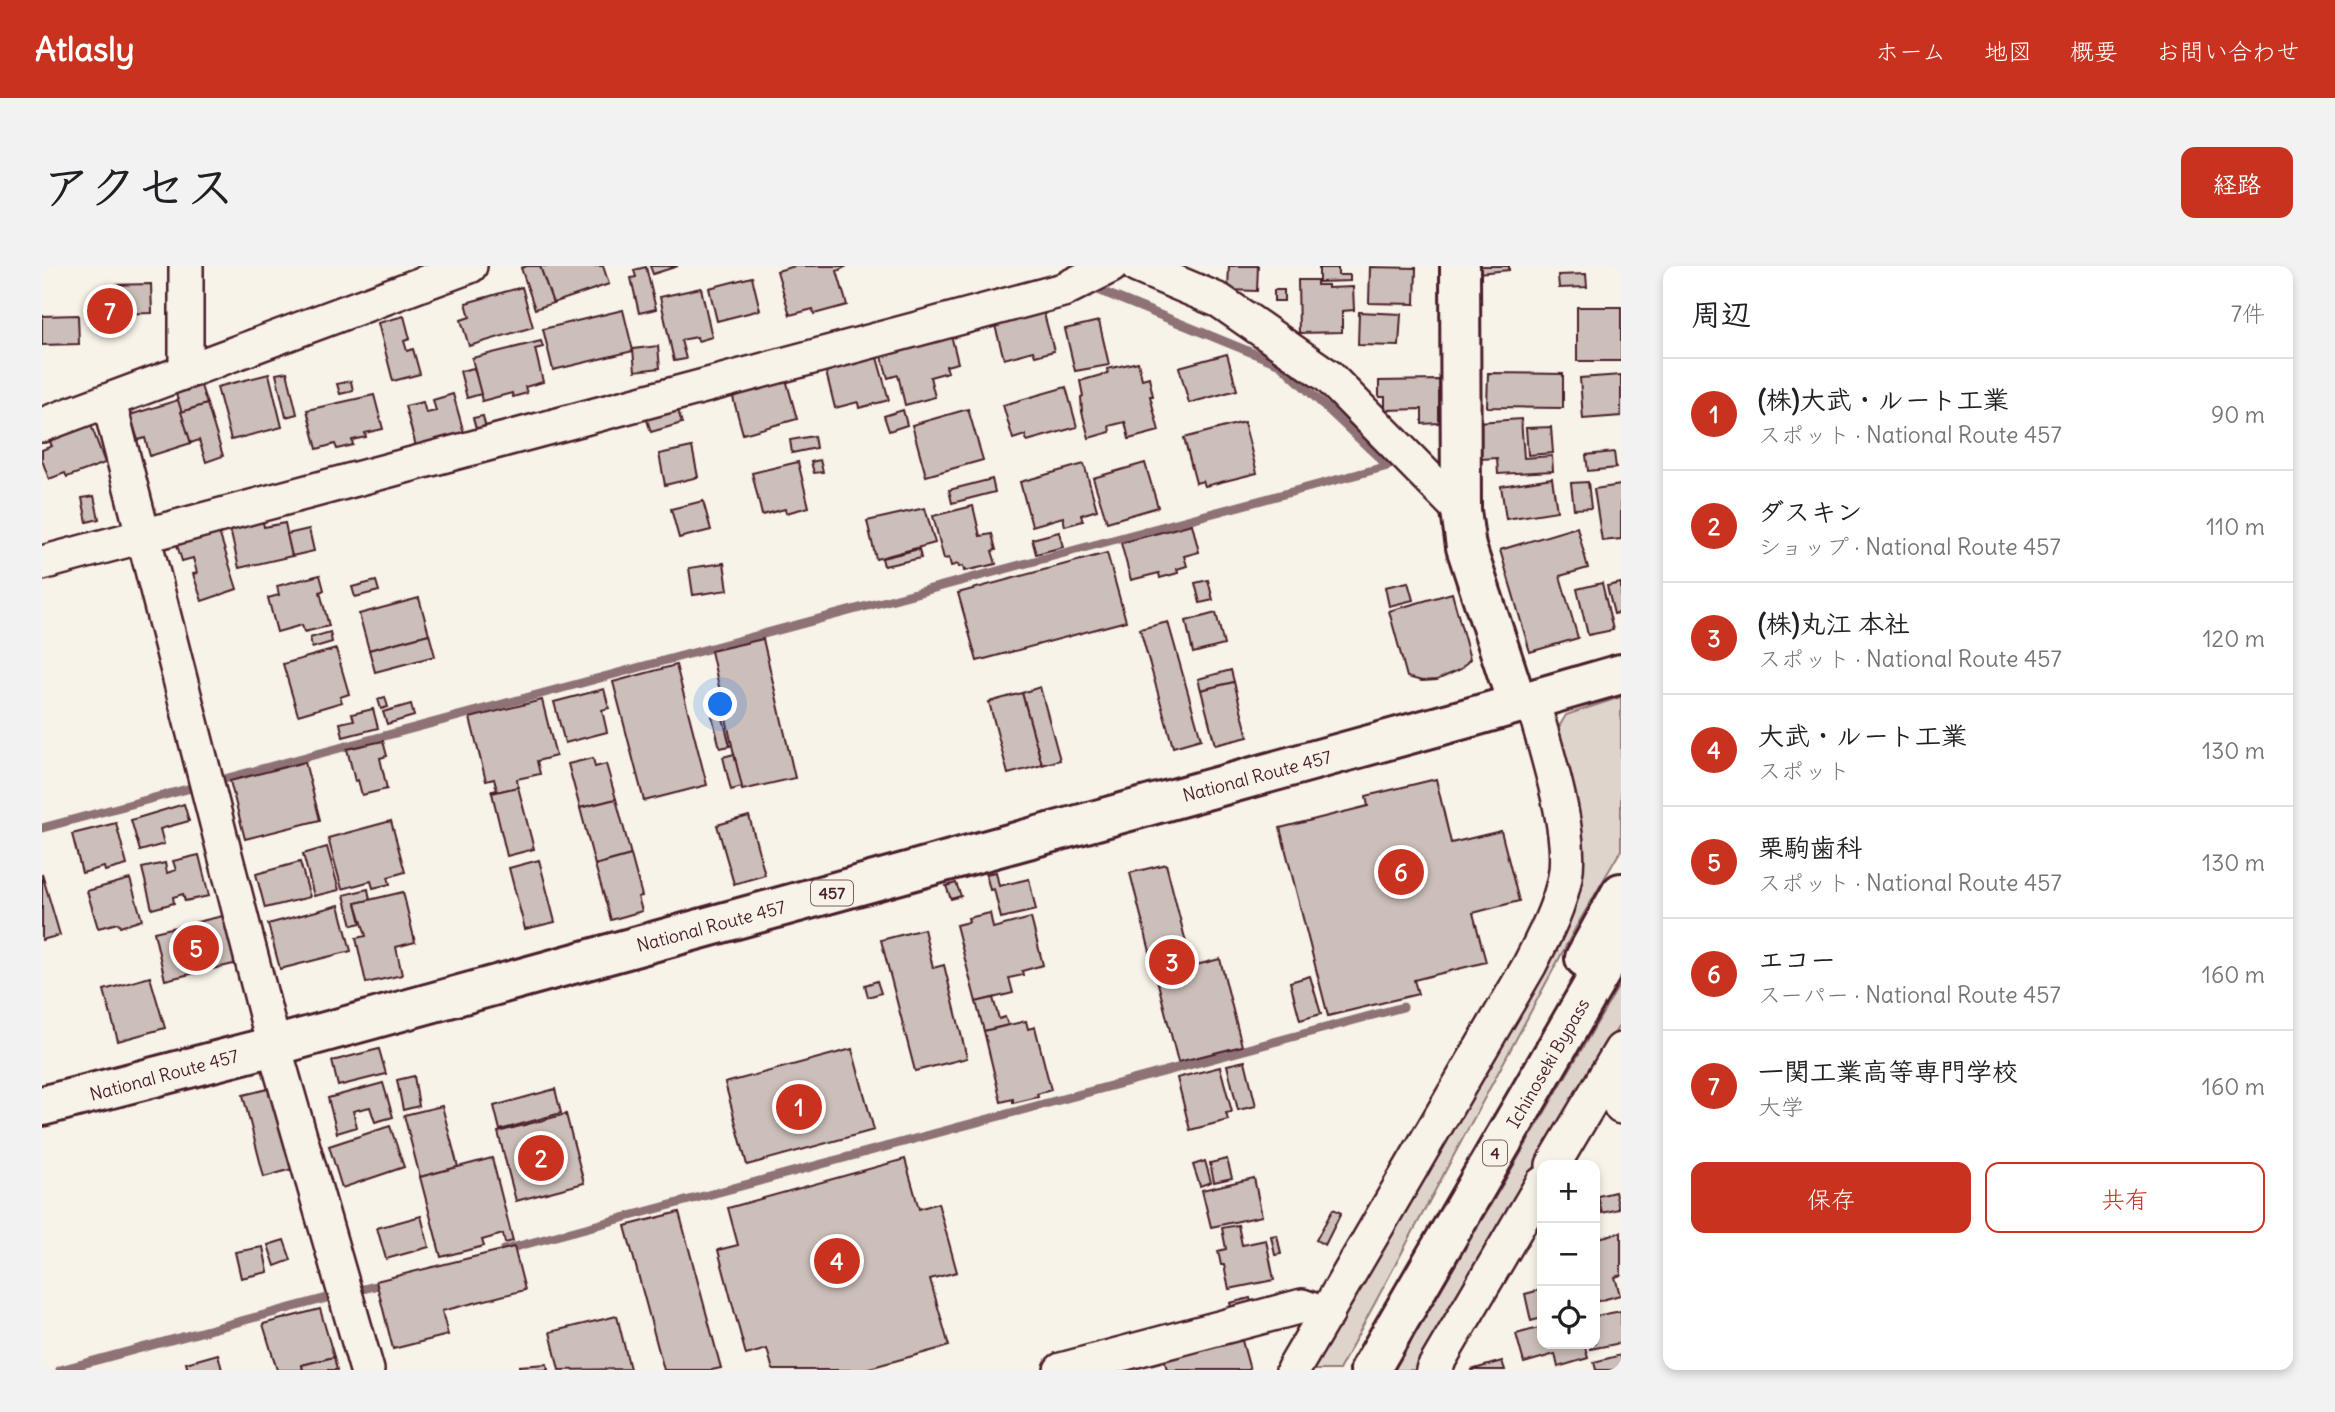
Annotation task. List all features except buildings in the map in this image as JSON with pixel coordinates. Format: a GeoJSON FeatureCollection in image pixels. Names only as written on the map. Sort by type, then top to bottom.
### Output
{"type":"FeatureCollection","features":[{"type":"Feature","properties":{"kind":"main road"},"geometry":{"type":"LineString","coordinates":[[1461,266],[1461,511],[1466,547],[1524,701]]}},
{"type":"Feature","properties":{"kind":"main road","name":"National Route 457"},"geometry":{"type":"LineString","coordinates":[[42,1106],[274,1046],[1621,674]]}},
{"type":"Feature","properties":{"kind":"main road"},"geometry":{"type":"LineString","coordinates":[[1406,1305],[1466,1173],[1621,893]]}},
{"type":"Feature","properties":{"kind":"main road","name":"Ichinoseki Bypass"},"geometry":{"type":"LineString","coordinates":[[1370,1370],[1621,937]]}},
{"type":"Feature","properties":{"kind":"street"},"geometry":{"type":"LineString","coordinates":[[186,266],[187,371]]}},
{"type":"Feature","properties":{"kind":"street"},"geometry":{"type":"LineString","coordinates":[[42,563],[1063,290],[1111,266]]}},
{"type":"Feature","properties":{"kind":"street"},"geometry":{"type":"LineString","coordinates":[[1137,266],[1220,301],[1328,376],[1461,511]]}},
{"type":"Feature","properties":{"kind":"street"},"geometry":{"type":"LineString","coordinates":[[42,425],[109,402],[456,268]]}},
{"type":"Feature","properties":{"kind":"street"},"geometry":{"type":"LineString","coordinates":[[109,402],[274,1046],[368,1370]]}},
{"type":"Feature","properties":{"kind":"street"},"geometry":{"type":"LineString","coordinates":[[1293,1370],[1529,966],[1555,912],[1566,876],[1566,848],[1561,815],[1524,701]]}},
{"type":"Feature","properties":{"kind":"street"},"geometry":{"type":"LineString","coordinates":[[1614,1063],[1621,1107]]}},
{"type":"Feature","properties":{"kind":"street"},"geometry":{"type":"LineString","coordinates":[[1556,1160],[1614,1063]]}},
{"type":"Feature","properties":{"kind":"street"},"geometry":{"type":"LineString","coordinates":[[1433,1370],[1537,1193]]}},
{"type":"Feature","properties":{"kind":"street"},"geometry":{"type":"LineString","coordinates":[[1061,1370],[1302,1306],[1327,1315]]}},
{"type":"Feature","properties":{"kind":"shaded area"},"geometry":{"type":"Polygon","coordinates":[[[1621,697],[1621,850],[1576,927],[1339,1370],[1308,1370],[1553,950],[1557,730],[1566,715],[1621,697]]]}},
{"type":"Feature","properties":{"kind":"shaded area"},"geometry":{"type":"Polygon","coordinates":[[[1621,982],[1621,1022],[1540,1160],[1537,1160],[1537,1165],[1416,1370],[1394,1370],[1621,982]]]}},
{"type":"Feature","properties":{"kind":"waterway"},"geometry":{"type":"LineString","coordinates":[[42,828],[1388,466],[1280,364],[1091,287]]}},
{"type":"Feature","properties":{"kind":"waterway"},"geometry":{"type":"LineString","coordinates":[[504,1250],[1403,1007]]}},
{"type":"Feature","properties":{"kind":"waterway"},"geometry":{"type":"LineString","coordinates":[[352,1292],[386,1283]]}},
{"type":"Feature","properties":{"kind":"waterway"},"geometry":{"type":"LineString","coordinates":[[60,1370],[338,1295]]}},
{"type":"Feature","properties":{"kind":"place","name":"一関工業高等専門学校"},"geometry":{"type":"Point","coordinates":[110,311]}},
{"type":"Feature","properties":{"kind":"place","name":"エコー"},"geometry":{"type":"Point","coordinates":[1401,872]}},
{"type":"Feature","properties":{"kind":"place","name":"栗駒歯科"},"geometry":{"type":"Point","coordinates":[196,948]}},
{"type":"Feature","properties":{"kind":"place","name":"(株)丸江 本社"},"geometry":{"type":"Point","coordinates":[1172,962]}},
{"type":"Feature","properties":{"kind":"place","name":"(株)大武・ルート工業"},"geometry":{"type":"Point","coordinates":[799,1107]}},
{"type":"Feature","properties":{"kind":"place","name":"ダスキン"},"geometry":{"type":"Point","coordinates":[541,1158]}},
{"type":"Feature","properties":{"kind":"place","name":"大武・ルート工業"},"geometry":{"type":"Point","coordinates":[837,1261]}}]}
